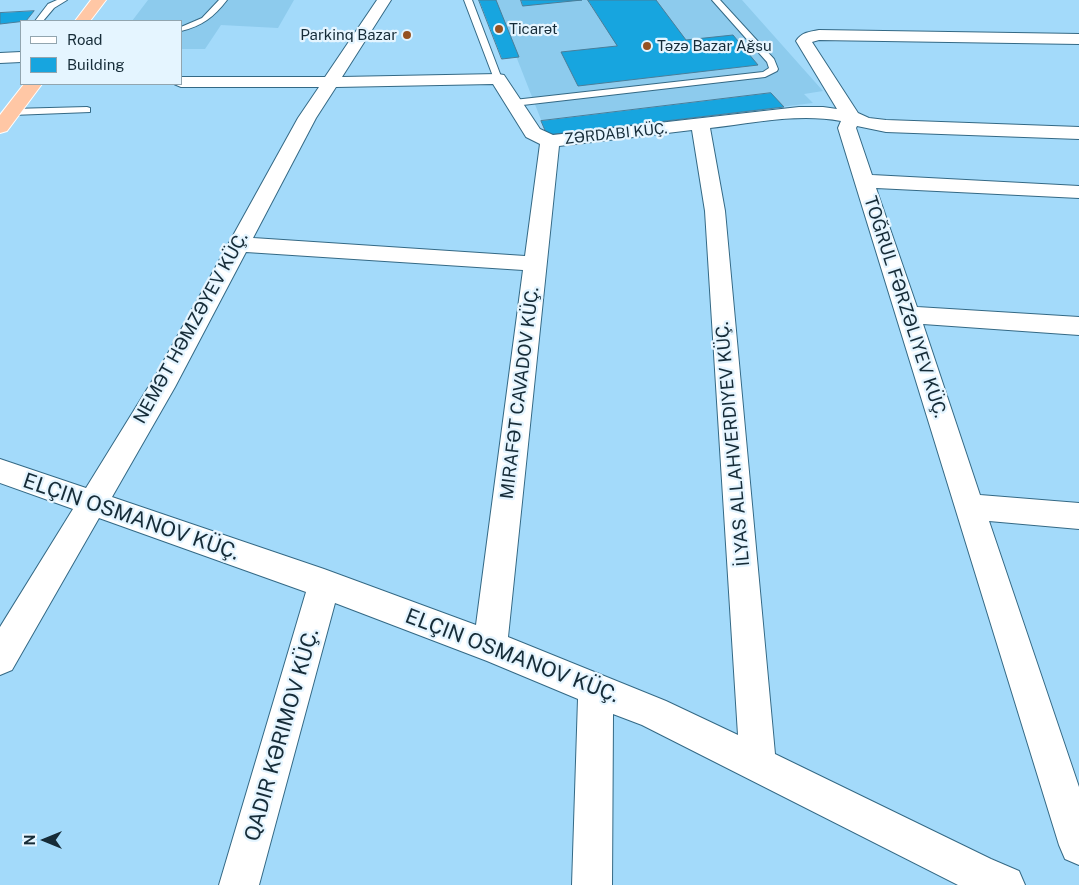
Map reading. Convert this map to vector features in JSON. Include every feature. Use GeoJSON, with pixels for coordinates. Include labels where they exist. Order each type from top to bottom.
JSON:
{"type":"FeatureCollection","features":[{"type":"Feature","properties":{"kind":"highway"},"geometry":{"type":"LineString","coordinates":[[83,20],[99,0]]}},
{"type":"Feature","properties":{"kind":"highway"},"geometry":{"type":"LineString","coordinates":[[0,127],[32,85]]}},
{"type":"Feature","properties":{"kind":"street","name":"NEMƏT HƏMZƏYEV KÜÇ."},"geometry":{"type":"LineString","coordinates":[[0,658],[166,380],[277,170],[329,82],[384,0]]}},
{"type":"Feature","properties":{"kind":"street"},"geometry":{"type":"LineString","coordinates":[[851,116],[807,48],[804,41],[808,37],[819,35],[1079,40]]}},
{"type":"Feature","properties":{"kind":"street"},"geometry":{"type":"LineString","coordinates":[[0,58],[20,57]]}},
{"type":"Feature","properties":{"kind":"street"},"geometry":{"type":"LineString","coordinates":[[182,82],[498,79]]}},
{"type":"Feature","properties":{"kind":"street","name":"ZƏRDABI KÜÇ."},"geometry":{"type":"LineString","coordinates":[[498,79],[533,133],[550,141],[799,112],[823,112],[851,116],[865,123],[886,126],[1079,132]]}},
{"type":"Feature","properties":{"kind":"street","name":"TOĞRUL FƏRZƏLIYEV KÜÇ."},"geometry":{"type":"LineString","coordinates":[[851,116],[847,128],[969,507],[1071,796],[1079,845]]}},
{"type":"Feature","properties":{"kind":"street","name":"İLYAS ALLAHVERDIYEV KÜÇ."},"geometry":{"type":"LineString","coordinates":[[700,125],[715,211],[758,764]]}},
{"type":"Feature","properties":{"kind":"street","name":"MIRAFƏT CAVADOV KÜÇ."},"geometry":{"type":"LineString","coordinates":[[490,646],[550,141]]}},
{"type":"Feature","properties":{"kind":"street"},"geometry":{"type":"LineString","coordinates":[[864,181],[1079,192]]}},
{"type":"Feature","properties":{"kind":"street"},"geometry":{"type":"LineString","coordinates":[[238,244],[536,264]]}},
{"type":"Feature","properties":{"kind":"street"},"geometry":{"type":"LineString","coordinates":[[907,315],[1079,326]]}},
{"type":"Feature","properties":{"kind":"street","name":"ELÇIN OSMANOV KÜÇ."},"geometry":{"type":"LineString","coordinates":[[0,471],[324,584],[490,646],[654,713],[989,882]]}},
{"type":"Feature","properties":{"kind":"street"},"geometry":{"type":"LineString","coordinates":[[969,507],[1079,516]]}},
{"type":"Feature","properties":{"kind":"street","name":"QADIR KƏRIMOV KÜÇ."},"geometry":{"type":"LineString","coordinates":[[239,885],[324,584]]}},
{"type":"Feature","properties":{"kind":"street"},"geometry":{"type":"LineString","coordinates":[[592,885],[596,689]]}},
{"type":"Feature","properties":{"kind":"lane"},"geometry":{"type":"LineString","coordinates":[[40,20],[51,6],[63,0]]}},
{"type":"Feature","properties":{"kind":"lane"},"geometry":{"type":"LineString","coordinates":[[182,29],[198,25],[207,19],[223,0]]}},
{"type":"Feature","properties":{"kind":"lane"},"geometry":{"type":"LineString","coordinates":[[468,0],[498,79]]}},
{"type":"Feature","properties":{"kind":"lane"},"geometry":{"type":"LineString","coordinates":[[514,102],[765,74],[774,69],[771,62],[716,0]]}},
{"type":"Feature","properties":{"kind":"lane"},"geometry":{"type":"LineString","coordinates":[[12,112],[87,110]]}},
{"type":"Feature","properties":{"kind":"shaded area"},"geometry":{"type":"Polygon","coordinates":[[[148,0],[294,0],[278,28],[221,25],[205,49],[182,49],[182,20],[133,20],[148,0]]]}},
{"type":"Feature","properties":{"kind":"shaded area","name":"Təzə Bazar Ağsu"},"geometry":{"type":"Polygon","coordinates":[[[494,0],[742,0],[823,91],[804,94],[813,103],[547,135],[494,0]]]}},
{"type":"Feature","properties":{"kind":"building","name":"Ticarət"},"geometry":{"type":"Polygon","coordinates":[[[479,0],[496,0],[519,57],[502,59],[479,0]]]}},
{"type":"Feature","properties":{"kind":"building"},"geometry":{"type":"Polygon","coordinates":[[[521,0],[582,0],[523,6],[521,0]]]}},
{"type":"Feature","properties":{"kind":"building"},"geometry":{"type":"Polygon","coordinates":[[[588,0],[656,0],[686,40],[733,35],[758,65],[578,86],[561,52],[617,46],[588,0]]]}},
{"type":"Feature","properties":{"kind":"building"},"geometry":{"type":"Polygon","coordinates":[[[34,11],[27,20],[0,24],[0,13],[34,11]]]}},
{"type":"Feature","properties":{"kind":"building"},"geometry":{"type":"Polygon","coordinates":[[[771,93],[784,107],[547,135],[541,121],[771,93]]]}},
{"type":"Feature","properties":{"kind":"place","name":"Ticarət"},"geometry":{"type":"Point","coordinates":[499,29]}},
{"type":"Feature","properties":{"kind":"place","name":"Parkinq Bazar"},"geometry":{"type":"Point","coordinates":[407,35]}},
{"type":"Feature","properties":{"kind":"place","name":"Təzə Bazar Ağsu"},"geometry":{"type":"Point","coordinates":[647,46]}}]}
